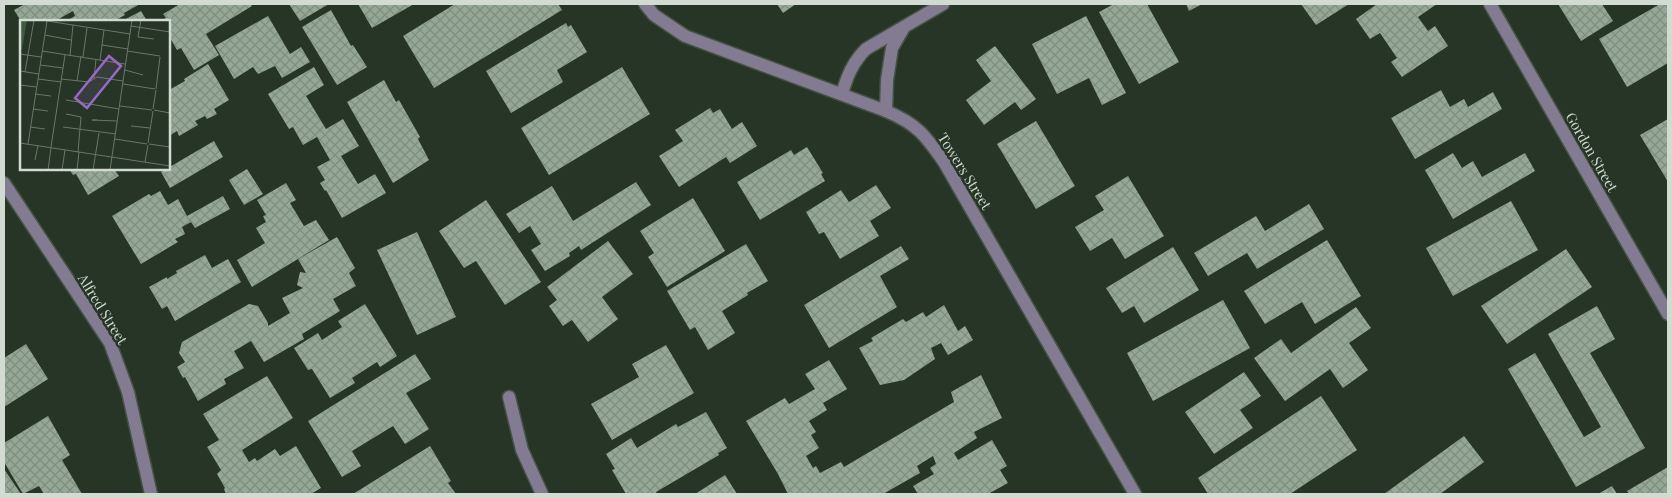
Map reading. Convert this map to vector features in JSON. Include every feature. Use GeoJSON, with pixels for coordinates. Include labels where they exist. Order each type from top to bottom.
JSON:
{"type":"FeatureCollection","features":[{"type":"Feature","properties":{"kind":"street","name":"Towers Street"},"geometry":{"type":"LineString","coordinates":[[645,4],[654,15],[685,36],[886,110],[916,126],[944,162],[1135,494]]}},
{"type":"Feature","properties":{"kind":"street"},"geometry":{"type":"LineString","coordinates":[[842,94],[848,73],[858,57],[866,49],[943,4]]}},
{"type":"Feature","properties":{"kind":"street","name":"Gordon Street"},"geometry":{"type":"LineString","coordinates":[[1490,4],[1668,314]]}},
{"type":"Feature","properties":{"kind":"street"},"geometry":{"type":"LineString","coordinates":[[886,110],[887,80],[892,48],[904,27]]}},
{"type":"Feature","properties":{"kind":"street","name":"Alfred Street"},"geometry":{"type":"LineString","coordinates":[[4,184],[110,343],[128,392],[151,494]]}},
{"type":"Feature","properties":{"kind":"street"},"geometry":{"type":"LineString","coordinates":[[509,397],[522,450],[542,494]]}},
{"type":"Feature","properties":{"kind":"building"},"geometry":{"type":"Polygon","coordinates":[[[25,4],[140,4],[116,20],[68,20],[75,16],[73,11],[57,20],[20,20],[14,10],[25,4]]]}},
{"type":"Feature","properties":{"kind":"building"},"geometry":{"type":"Polygon","coordinates":[[[180,4],[250,4],[252,6],[206,34],[219,55],[194,70],[181,48],[177,50],[170,38],[170,20],[162,20],[166,18],[163,14],[180,4]]]}},
{"type":"Feature","properties":{"kind":"building"},"geometry":{"type":"Polygon","coordinates":[[[289,4],[329,4],[300,21],[289,4]]]}},
{"type":"Feature","properties":{"kind":"building"},"geometry":{"type":"Polygon","coordinates":[[[358,4],[414,4],[372,28],[358,4]]]}},
{"type":"Feature","properties":{"kind":"building"},"geometry":{"type":"Polygon","coordinates":[[[455,4],[558,4],[562,10],[434,88],[403,36],[455,4]]]}},
{"type":"Feature","properties":{"kind":"building"},"geometry":{"type":"Polygon","coordinates":[[[777,4],[796,4],[783,13],[777,4]]]}},
{"type":"Feature","properties":{"kind":"building"},"geometry":{"type":"Polygon","coordinates":[[[1114,4],[1147,4],[1179,62],[1139,84],[1099,12],[1114,4]]]}},
{"type":"Feature","properties":{"kind":"building"},"geometry":{"type":"Polygon","coordinates":[[[1186,4],[1202,4],[1189,11],[1186,4]]]}},
{"type":"Feature","properties":{"kind":"building"},"geometry":{"type":"Polygon","coordinates":[[[1301,4],[1349,4],[1316,25],[1301,4]]]}},
{"type":"Feature","properties":{"kind":"building"},"geometry":{"type":"Polygon","coordinates":[[[1377,4],[1437,4],[1418,17],[1428,31],[1435,26],[1448,46],[1402,77],[1391,62],[1397,58],[1380,33],[1370,39],[1356,19],[1377,4]]]}},
{"type":"Feature","properties":{"kind":"building"},"geometry":{"type":"Polygon","coordinates":[[[1558,4],[1602,4],[1613,21],[1581,41],[1558,4]]]}},
{"type":"Feature","properties":{"kind":"building"},"geometry":{"type":"Polygon","coordinates":[[[1660,4],[1668,4],[1668,63],[1627,87],[1599,39],[1660,4]]]}},
{"type":"Feature","properties":{"kind":"building"},"geometry":{"type":"Polygon","coordinates":[[[331,10],[351,46],[353,45],[367,67],[337,85],[302,27],[331,10]]]}},
{"type":"Feature","properties":{"kind":"building"},"geometry":{"type":"Polygon","coordinates":[[[141,11],[146,20],[124,20],[141,11]]]}},
{"type":"Feature","properties":{"kind":"building"},"geometry":{"type":"Polygon","coordinates":[[[268,16],[290,54],[301,47],[310,62],[282,78],[275,66],[258,74],[253,67],[234,79],[215,46],[268,16]]]}},
{"type":"Feature","properties":{"kind":"building"},"geometry":{"type":"Polygon","coordinates":[[[1086,16],[1126,93],[1102,105],[1089,78],[1057,94],[1032,44],[1086,16]]]}},
{"type":"Feature","properties":{"kind":"building"},"geometry":{"type":"Polygon","coordinates":[[[566,23],[568,27],[571,25],[587,52],[557,70],[563,82],[511,113],[486,71],[566,23]]]}},
{"type":"Feature","properties":{"kind":"building"},"geometry":{"type":"Polygon","coordinates":[[[995,46],[1036,99],[1021,110],[1015,102],[984,125],[966,100],[991,81],[976,60],[995,46]]]}},
{"type":"Feature","properties":{"kind":"building"},"geometry":{"type":"Polygon","coordinates":[[[208,64],[229,100],[214,109],[217,114],[207,119],[205,116],[195,121],[198,125],[179,136],[177,131],[170,135],[170,89],[185,81],[184,79],[208,64]]]}},
{"type":"Feature","properties":{"kind":"building"},"geometry":{"type":"Polygon","coordinates":[[[314,67],[324,85],[306,96],[326,129],[343,119],[359,146],[341,156],[358,184],[375,174],[386,193],[342,218],[320,183],[325,180],[317,167],[330,160],[317,137],[303,145],[293,127],[289,129],[268,94],[314,67]]]}},
{"type":"Feature","properties":{"kind":"building"},"geometry":{"type":"Polygon","coordinates":[[[622,67],[650,114],[549,175],[521,128],[622,67]]]}},
{"type":"Feature","properties":{"kind":"building"},"geometry":{"type":"Polygon","coordinates":[[[384,80],[396,102],[399,100],[420,137],[418,139],[429,160],[393,183],[347,102],[384,80]]]}},
{"type":"Feature","properties":{"kind":"building"},"geometry":{"type":"Polygon","coordinates":[[[1441,90],[1450,107],[1464,99],[1468,107],[1493,92],[1502,109],[1415,159],[1391,118],[1441,90]]]}},
{"type":"Feature","properties":{"kind":"building"},"geometry":{"type":"Polygon","coordinates":[[[710,108],[713,113],[720,109],[732,129],[742,122],[757,146],[730,163],[726,157],[679,187],[659,156],[683,141],[675,130],[710,108]]]}},
{"type":"Feature","properties":{"kind":"building"},"geometry":{"type":"Polygon","coordinates":[[[1668,119],[1668,182],[1640,135],[1668,119]]]}},
{"type":"Feature","properties":{"kind":"building"},"geometry":{"type":"Polygon","coordinates":[[[1036,121],[1075,186],[1036,209],[997,144],[1036,121]]]}},
{"type":"Feature","properties":{"kind":"building"},"geometry":{"type":"Polygon","coordinates":[[[214,141],[223,157],[170,188],[161,172],[170,170],[170,167],[214,141]]]}},
{"type":"Feature","properties":{"kind":"building"},"geometry":{"type":"Polygon","coordinates":[[[807,147],[823,173],[821,174],[825,181],[760,220],[737,182],[791,150],[794,155],[807,147]]]}},
{"type":"Feature","properties":{"kind":"building"},"geometry":{"type":"Polygon","coordinates":[[[1453,153],[1462,168],[1473,161],[1482,177],[1525,153],[1535,171],[1453,219],[1425,170],[1453,153]]]}},
{"type":"Feature","properties":{"kind":"building"},"geometry":{"type":"Polygon","coordinates":[[[247,169],[263,194],[244,205],[229,180],[247,169]]]}},
{"type":"Feature","properties":{"kind":"building"},"geometry":{"type":"Polygon","coordinates":[[[70,170],[115,170],[119,176],[88,195],[76,174],[73,175],[70,170]]]}},
{"type":"Feature","properties":{"kind":"building"},"geometry":{"type":"Polygon","coordinates":[[[1128,176],[1164,236],[1125,259],[1112,238],[1090,251],[1075,227],[1104,210],[1095,196],[1128,176]]]}},
{"type":"Feature","properties":{"kind":"building"},"geometry":{"type":"Polygon","coordinates":[[[636,182],[651,205],[581,250],[579,246],[569,253],[570,256],[545,271],[531,250],[541,244],[530,226],[519,233],[506,214],[552,186],[573,221],[636,182]]]}},
{"type":"Feature","properties":{"kind":"building"},"geometry":{"type":"Polygon","coordinates":[[[286,183],[296,200],[290,203],[304,226],[316,220],[329,240],[252,287],[237,260],[265,243],[256,228],[266,222],[263,216],[266,215],[257,200],[286,183]]]}},
{"type":"Feature","properties":{"kind":"building"},"geometry":{"type":"Polygon","coordinates":[[[876,185],[891,208],[870,221],[879,236],[840,259],[824,232],[819,234],[806,212],[841,190],[849,202],[876,185]]]}},
{"type":"Feature","properties":{"kind":"building"},"geometry":{"type":"Polygon","coordinates":[[[160,191],[168,205],[178,199],[187,216],[223,196],[230,209],[195,228],[191,222],[182,227],[185,234],[175,239],[178,242],[141,264],[112,216],[149,194],[151,196],[160,191]]]}},
{"type":"Feature","properties":{"kind":"building"},"geometry":{"type":"Polygon","coordinates":[[[693,198],[725,251],[667,287],[648,257],[654,253],[640,231],[693,198]]]}},
{"type":"Feature","properties":{"kind":"building"},"geometry":{"type":"Polygon","coordinates":[[[486,200],[541,282],[505,305],[476,261],[464,268],[439,231],[486,200]]]}},
{"type":"Feature","properties":{"kind":"building"},"geometry":{"type":"Polygon","coordinates":[[[1511,201],[1538,250],[1453,296],[1426,248],[1511,201]]]}},
{"type":"Feature","properties":{"kind":"building"},"geometry":{"type":"Polygon","coordinates":[[[1309,204],[1324,229],[1257,269],[1247,253],[1208,276],[1194,253],[1256,216],[1265,231],[1309,204]]]}},
{"type":"Feature","properties":{"kind":"building"},"geometry":{"type":"Polygon","coordinates":[[[417,232],[456,317],[417,335],[377,250],[417,232]]]}},
{"type":"Feature","properties":{"kind":"building"},"geometry":{"type":"Polygon","coordinates":[[[337,237],[355,268],[349,273],[356,286],[333,299],[340,311],[302,334],[304,339],[264,362],[251,341],[234,351],[244,368],[224,379],[226,384],[198,401],[185,377],[183,378],[177,367],[185,362],[179,353],[182,342],[249,304],[258,306],[268,326],[290,313],[282,298],[303,288],[297,285],[300,272],[306,273],[298,259],[337,237]]]}},
{"type":"Feature","properties":{"kind":"building"},"geometry":{"type":"Polygon","coordinates":[[[1327,240],[1361,296],[1315,324],[1302,302],[1265,324],[1244,291],[1327,240]]]}},
{"type":"Feature","properties":{"kind":"building"},"geometry":{"type":"Polygon","coordinates":[[[608,241],[633,274],[602,297],[618,319],[588,342],[572,320],[563,326],[549,306],[557,300],[547,287],[608,241]]]}},
{"type":"Feature","properties":{"kind":"building"},"geometry":{"type":"Polygon","coordinates":[[[746,244],[768,281],[722,311],[735,333],[708,350],[695,327],[690,330],[667,291],[746,244]]]}},
{"type":"Feature","properties":{"kind":"building"},"geometry":{"type":"Polygon","coordinates":[[[901,246],[909,259],[880,276],[897,307],[829,348],[804,305],[901,246]]]}},
{"type":"Feature","properties":{"kind":"building"},"geometry":{"type":"Polygon","coordinates":[[[1173,247],[1199,290],[1144,323],[1134,306],[1122,313],[1106,288],[1173,247]]]}},
{"type":"Feature","properties":{"kind":"building"},"geometry":{"type":"Polygon","coordinates":[[[1566,249],[1592,287],[1507,344],[1481,306],[1566,249]]]}},
{"type":"Feature","properties":{"kind":"building"},"geometry":{"type":"Polygon","coordinates":[[[205,255],[212,268],[228,259],[241,282],[175,321],[167,306],[162,309],[149,287],[167,277],[167,279],[177,273],[176,271],[205,255]]]}},
{"type":"Feature","properties":{"kind":"building"},"geometry":{"type":"Polygon","coordinates":[[[1223,300],[1250,348],[1153,401],[1127,353],[1223,300]]]}},
{"type":"Feature","properties":{"kind":"building"},"geometry":{"type":"Polygon","coordinates":[[[365,304],[397,356],[380,367],[377,362],[352,378],[355,383],[330,398],[312,369],[308,370],[294,348],[318,333],[322,340],[342,327],[338,321],[365,304]]]}},
{"type":"Feature","properties":{"kind":"building"},"geometry":{"type":"Polygon","coordinates":[[[944,305],[958,331],[965,326],[973,340],[948,355],[941,343],[931,348],[935,359],[904,380],[880,385],[859,348],[873,341],[871,338],[903,319],[906,322],[923,312],[926,317],[944,305]]]}},
{"type":"Feature","properties":{"kind":"building"},"geometry":{"type":"Polygon","coordinates":[[[1597,306],[1615,339],[1590,353],[1645,448],[1576,487],[1508,369],[1535,353],[1584,437],[1601,427],[1548,334],[1597,306]]]}},
{"type":"Feature","properties":{"kind":"building"},"geometry":{"type":"Polygon","coordinates":[[[1356,307],[1371,328],[1349,343],[1368,370],[1343,388],[1330,369],[1285,401],[1254,358],[1281,339],[1291,353],[1356,307]]]}},
{"type":"Feature","properties":{"kind":"building"},"geometry":{"type":"Polygon","coordinates":[[[26,344],[48,379],[4,407],[4,358],[26,344]]]}},
{"type":"Feature","properties":{"kind":"building"},"geometry":{"type":"Polygon","coordinates":[[[666,345],[694,393],[612,440],[591,404],[639,377],[632,364],[666,345]]]}},
{"type":"Feature","properties":{"kind":"building"},"geometry":{"type":"Polygon","coordinates":[[[415,354],[431,379],[406,393],[429,429],[405,444],[393,426],[352,451],[361,466],[342,477],[308,421],[415,354]]]}},
{"type":"Feature","properties":{"kind":"building"},"geometry":{"type":"Polygon","coordinates":[[[829,360],[847,389],[823,403],[827,410],[809,421],[816,432],[811,435],[819,448],[806,456],[813,468],[816,466],[820,473],[841,462],[844,467],[954,402],[951,392],[981,375],[1002,418],[974,432],[977,438],[954,453],[958,460],[992,440],[1007,466],[1000,470],[1008,483],[988,494],[918,494],[913,486],[934,474],[930,468],[936,464],[933,456],[917,466],[920,473],[883,494],[788,494],[746,421],[785,398],[789,404],[815,389],[805,374],[829,360]]]}},
{"type":"Feature","properties":{"kind":"building"},"geometry":{"type":"Polygon","coordinates":[[[1244,372],[1261,396],[1240,410],[1253,428],[1214,454],[1185,412],[1244,372]]]}},
{"type":"Feature","properties":{"kind":"building"},"geometry":{"type":"Polygon","coordinates":[[[267,376],[293,418],[242,450],[249,462],[255,458],[257,461],[275,449],[280,456],[296,446],[321,488],[311,494],[226,494],[225,488],[217,474],[221,470],[207,447],[219,440],[203,414],[267,376]]]}},
{"type":"Feature","properties":{"kind":"building"},"geometry":{"type":"Polygon","coordinates":[[[1321,396],[1357,450],[1290,494],[1208,494],[1198,478],[1321,396]]]}},
{"type":"Feature","properties":{"kind":"building"},"geometry":{"type":"Polygon","coordinates":[[[706,412],[727,448],[718,453],[719,455],[656,492],[657,494],[626,494],[612,470],[615,469],[606,454],[631,438],[637,448],[676,424],[678,427],[706,412]]]}},
{"type":"Feature","properties":{"kind":"building"},"geometry":{"type":"Polygon","coordinates":[[[48,416],[70,455],[62,460],[82,494],[44,494],[39,486],[23,494],[4,462],[4,443],[48,416]]]}},
{"type":"Feature","properties":{"kind":"building"},"geometry":{"type":"Polygon","coordinates":[[[1464,436],[1484,462],[1440,494],[1384,494],[1464,436]]]}},
{"type":"Feature","properties":{"kind":"building"},"geometry":{"type":"Polygon","coordinates":[[[430,446],[451,481],[448,483],[456,494],[353,494],[430,446]]]}},
{"type":"Feature","properties":{"kind":"building"},"geometry":{"type":"Polygon","coordinates":[[[1668,467],[1668,494],[1629,494],[1627,491],[1668,467]]]}},
{"type":"Feature","properties":{"kind":"building"},"geometry":{"type":"Polygon","coordinates":[[[4,469],[21,494],[4,494],[4,469]]]}},
{"type":"Feature","properties":{"kind":"building"},"geometry":{"type":"Polygon","coordinates":[[[725,475],[737,494],[695,494],[725,475]]]}},
{"type":"Feature","properties":{"kind":"building"},"geometry":{"type":"Polygon","coordinates":[[[1612,486],[1617,494],[1598,494],[1612,486]]]}}]}
